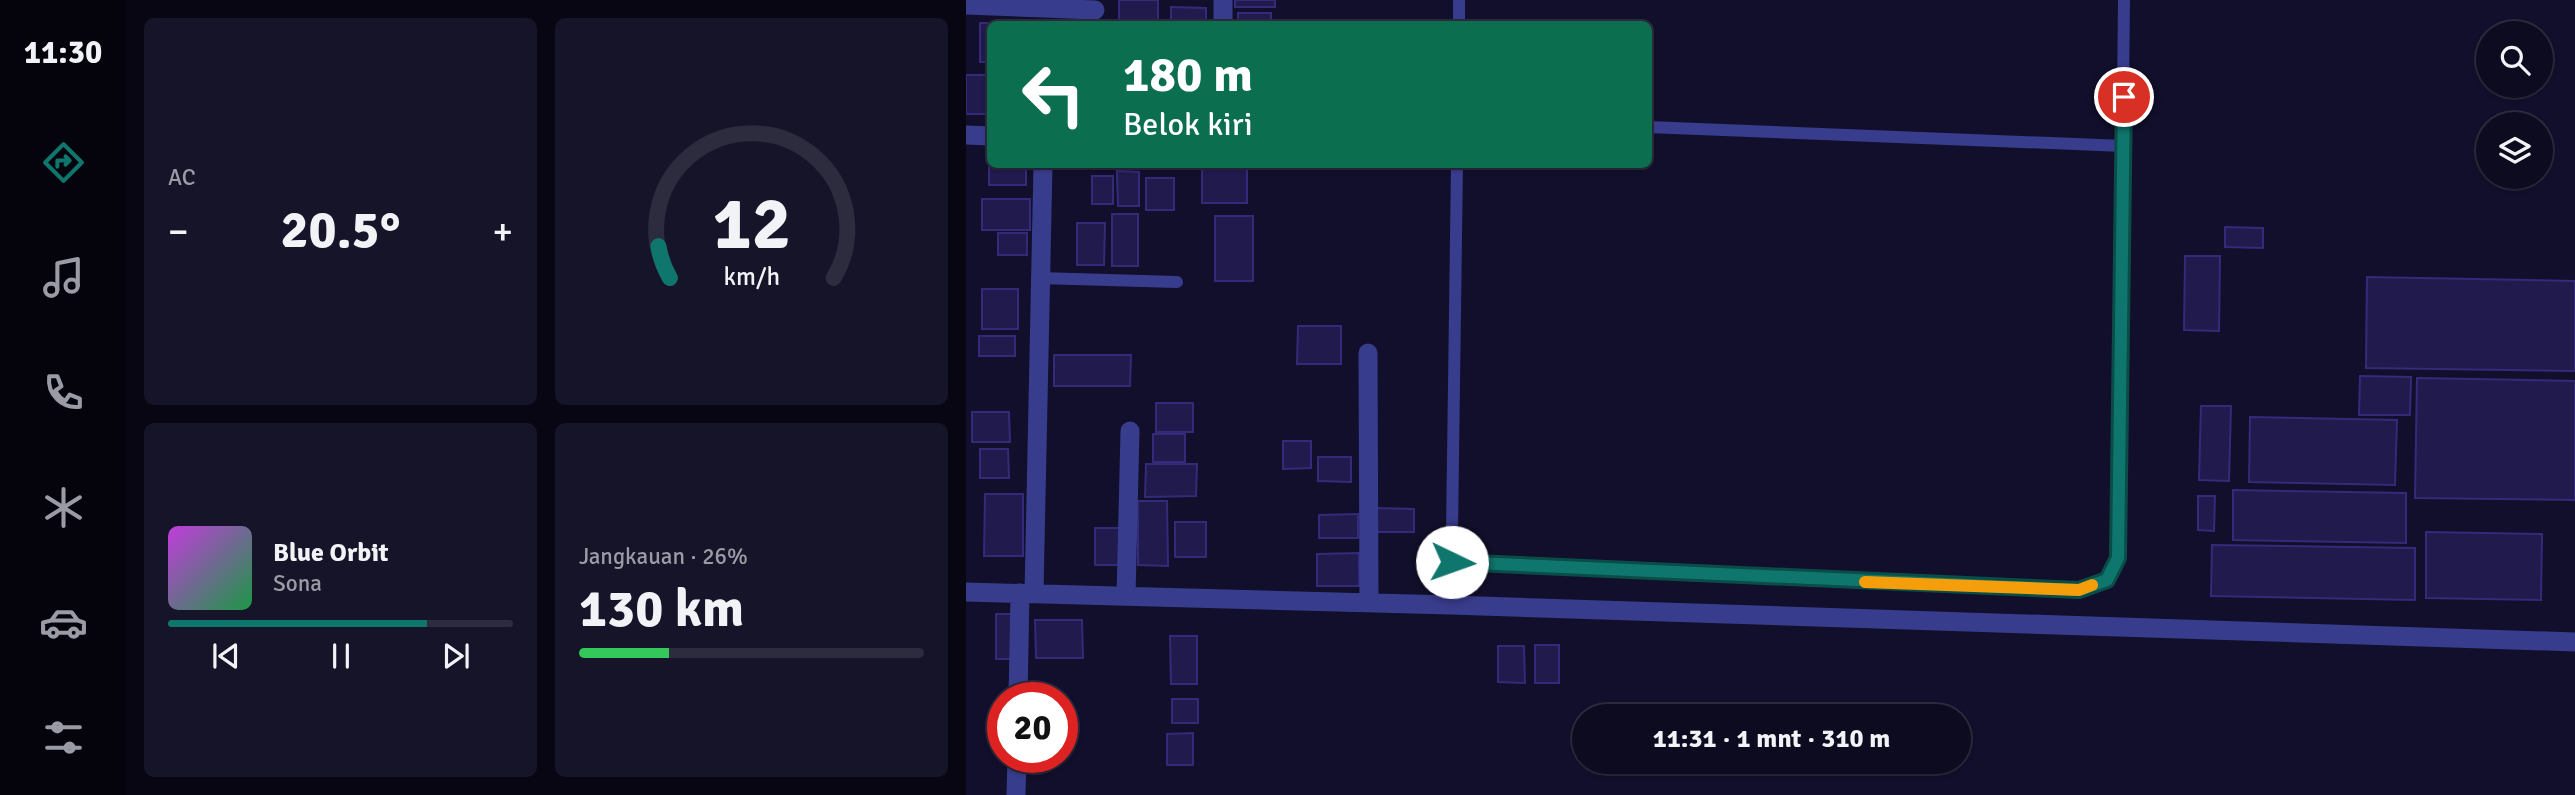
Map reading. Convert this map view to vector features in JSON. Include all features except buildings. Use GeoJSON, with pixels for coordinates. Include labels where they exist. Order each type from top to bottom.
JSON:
{"type":"FeatureCollection","features":[{"type":"Feature","properties":{"kind":"street"},"geometry":{"type":"LineString","coordinates":[[1223,0],[1223,21]]}},
{"type":"Feature","properties":{"kind":"street"},"geometry":{"type":"LineString","coordinates":[[966,5],[1046,16],[1095,12]]}},
{"type":"Feature","properties":{"kind":"street"},"geometry":{"type":"LineString","coordinates":[[966,135],[987,136]]}},
{"type":"Feature","properties":{"kind":"street"},"geometry":{"type":"LineString","coordinates":[[1019,682],[1027,593],[1043,168]]}},
{"type":"Feature","properties":{"kind":"street"},"geometry":{"type":"LineString","coordinates":[[1368,353],[1369,603]]}},
{"type":"Feature","properties":{"kind":"street"},"geometry":{"type":"LineString","coordinates":[[1126,596],[1130,431]]}},
{"type":"Feature","properties":{"kind":"street"},"geometry":{"type":"LineString","coordinates":[[966,592],[2575,642]]}},
{"type":"Feature","properties":{"kind":"street"},"geometry":{"type":"LineString","coordinates":[[1016,795],[1017,773]]}},
{"type":"Feature","properties":{"kind":"lane"},"geometry":{"type":"LineString","coordinates":[[1459,0],[1459,21]]}},
{"type":"Feature","properties":{"kind":"lane"},"geometry":{"type":"LineString","coordinates":[[1452,562],[2079,590],[2107,580],[2118,558],[2124,0]]}},
{"type":"Feature","properties":{"kind":"lane"},"geometry":{"type":"LineString","coordinates":[[1652,127],[2124,146]]}},
{"type":"Feature","properties":{"kind":"lane"},"geometry":{"type":"LineString","coordinates":[[1451,605],[1457,168]]}},
{"type":"Feature","properties":{"kind":"lane"},"geometry":{"type":"LineString","coordinates":[[1039,278],[1177,282]]}},
{"type":"Feature","properties":{"kind":"slow traffic"},"geometry":{"type":"LineString","coordinates":[[1865,582],[2079,590],[2092,585]]}},
{"type":"Feature","properties":{"kind":"route"},"geometry":{"type":"LineString","coordinates":[[1452,562],[2079,590],[2107,580],[2118,558],[2124,97]]}}]}
